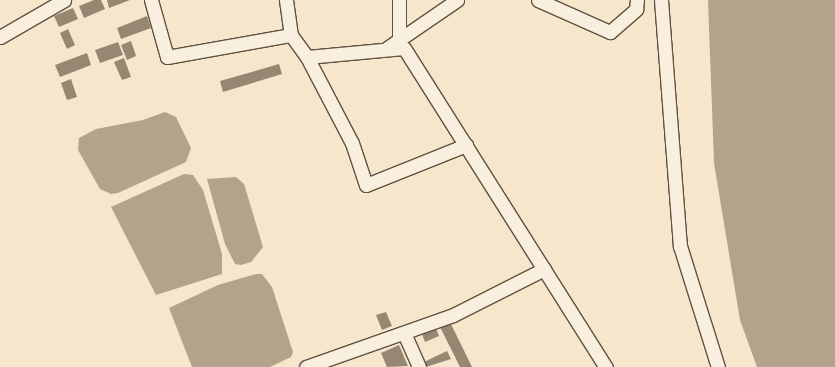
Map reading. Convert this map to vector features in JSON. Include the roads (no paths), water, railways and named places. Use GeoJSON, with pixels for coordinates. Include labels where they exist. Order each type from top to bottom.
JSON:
{"type":"FeatureCollection","features":[{"type":"Feature","properties":{"kind":"street"},"geometry":{"type":"LineString","coordinates":[[0,37],[64,0]]}},
{"type":"Feature","properties":{"kind":"street"},"geometry":{"type":"LineString","coordinates":[[151,0],[167,57],[291,35]]}},
{"type":"Feature","properties":{"kind":"street"},"geometry":{"type":"LineString","coordinates":[[286,0],[291,35],[307,57],[352,143],[366,185],[466,145]]}},
{"type":"Feature","properties":{"kind":"street"},"geometry":{"type":"LineString","coordinates":[[399,0],[400,40]]}},
{"type":"Feature","properties":{"kind":"street"},"geometry":{"type":"LineString","coordinates":[[387,48],[457,0]]}},
{"type":"Feature","properties":{"kind":"street"},"geometry":{"type":"LineString","coordinates":[[538,0],[610,32],[636,9],[636,0]]}},
{"type":"Feature","properties":{"kind":"street"},"geometry":{"type":"LineString","coordinates":[[661,0],[680,246],[718,367]]}},
{"type":"Feature","properties":{"kind":"street"},"geometry":{"type":"LineString","coordinates":[[307,57],[387,48],[404,48],[544,269],[601,365]]}},
{"type":"Feature","properties":{"kind":"street"},"geometry":{"type":"LineString","coordinates":[[306,367],[404,333],[491,298],[544,269]]}},
{"type":"Feature","properties":{"kind":"street"},"geometry":{"type":"LineString","coordinates":[[404,333],[420,367]]}}]}
